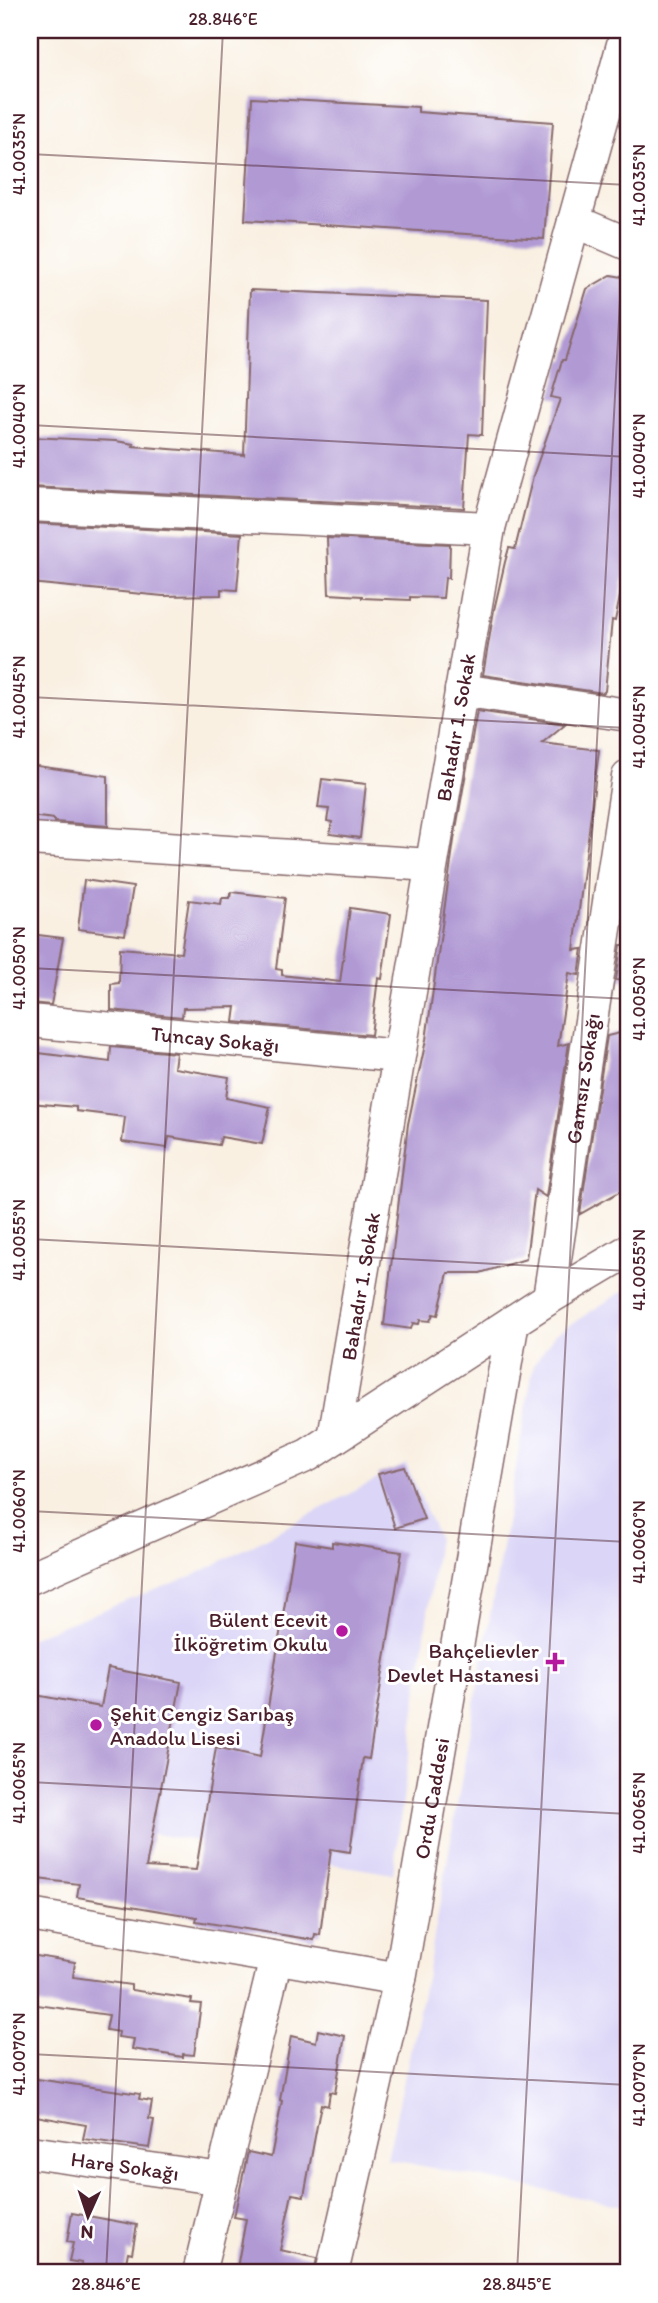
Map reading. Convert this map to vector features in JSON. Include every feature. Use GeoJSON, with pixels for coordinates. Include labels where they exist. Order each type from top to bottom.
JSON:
{"type":"FeatureCollection","features":[{"type":"Feature","properties":{"kind":"street","name":"Bahadır 1. Sokak"},"geometry":{"type":"LineString","coordinates":[[334,1438],[489,528],[625,48]]}},
{"type":"Feature","properties":{"kind":"street"},"geometry":{"type":"LineString","coordinates":[[574,221],[628,244]]}},
{"type":"Feature","properties":{"kind":"street"},"geometry":{"type":"LineString","coordinates":[[30,505],[489,528]]}},
{"type":"Feature","properties":{"kind":"street"},"geometry":{"type":"LineString","coordinates":[[461,690],[628,715]]}},
{"type":"Feature","properties":{"kind":"street","name":"Gamsız Sokağı"},"geometry":{"type":"LineString","coordinates":[[549,1298],[617,924],[628,777]]}},
{"type":"Feature","properties":{"kind":"street"},"geometry":{"type":"LineString","coordinates":[[30,839],[431,865]]}},
{"type":"Feature","properties":{"kind":"street","name":"Tuncay Sokağı"},"geometry":{"type":"LineString","coordinates":[[30,1021],[398,1056]]}},
{"type":"Feature","properties":{"kind":"street"},"geometry":{"type":"LineString","coordinates":[[30,1578],[308,1455],[549,1298],[628,1251]]}},
{"type":"Feature","properties":{"kind":"street","name":"Ordu Caddesi"},"geometry":{"type":"LineString","coordinates":[[332,2273],[400,1979],[513,1321]]}},
{"type":"Feature","properties":{"kind":"street"},"geometry":{"type":"LineString","coordinates":[[30,1915],[400,1979]]}},
{"type":"Feature","properties":{"kind":"street"},"geometry":{"type":"LineString","coordinates":[[199,2273],[276,1958]]}},
{"type":"Feature","properties":{"kind":"street","name":"Hare Sokağı"},"geometry":{"type":"LineString","coordinates":[[30,2152],[222,2179]]}},
{"type":"Feature","properties":{"kind":"shaded area","name":"Bahçelievler Devlet Hastanesi"},"geometry":{"type":"Polygon","coordinates":[[[628,1288],[628,2207],[387,2159],[430,1960],[534,1364],[554,1335],[628,1288]]]}},
{"type":"Feature","properties":{"kind":"shaded area"},"geometry":{"type":"Polygon","coordinates":[[[406,1464],[438,1537],[393,1874],[30,1813],[30,1638],[197,1574],[406,1464]]]}},
{"type":"Feature","properties":{"kind":"building"},"geometry":{"type":"Polygon","coordinates":[[[252,98],[418,107],[418,112],[553,122],[544,239],[245,220],[252,98]]]}},
{"type":"Feature","properties":{"kind":"building"},"geometry":{"type":"Polygon","coordinates":[[[611,275],[628,278],[628,557],[615,621],[612,620],[605,691],[603,693],[483,675],[505,562],[509,548],[515,549],[533,476],[560,399],[551,397],[562,360],[565,360],[587,289],[611,275]]]}},
{"type":"Feature","properties":{"kind":"building"},"geometry":{"type":"Polygon","coordinates":[[[250,290],[487,300],[482,435],[469,434],[464,508],[30,487],[30,437],[116,441],[134,444],[133,446],[244,455],[250,290]]]}},
{"type":"Feature","properties":{"kind":"building"},"geometry":{"type":"Polygon","coordinates":[[[30,523],[242,534],[237,590],[221,589],[221,595],[163,596],[30,583],[30,523]]]}},
{"type":"Feature","properties":{"kind":"building"},"geometry":{"type":"Polygon","coordinates":[[[327,538],[450,544],[449,578],[445,578],[443,598],[410,597],[410,600],[329,594],[327,538]]]}},
{"type":"Feature","properties":{"kind":"building"},"geometry":{"type":"Polygon","coordinates":[[[477,711],[565,724],[542,743],[599,750],[574,950],[583,949],[579,975],[569,973],[558,1046],[569,1043],[546,1197],[535,1190],[526,1259],[480,1273],[448,1273],[438,1315],[433,1314],[430,1321],[420,1320],[419,1324],[413,1323],[411,1329],[384,1325],[408,1124],[426,1040],[454,840],[477,711]]]}},
{"type":"Feature","properties":{"kind":"building"},"geometry":{"type":"Polygon","coordinates":[[[30,765],[108,776],[108,826],[54,822],[54,819],[30,816],[30,765]]]}},
{"type":"Feature","properties":{"kind":"building"},"geometry":{"type":"Polygon","coordinates":[[[322,779],[366,784],[360,838],[330,834],[332,822],[327,821],[329,809],[318,808],[322,779]]]}},
{"type":"Feature","properties":{"kind":"building"},"geometry":{"type":"Polygon","coordinates":[[[84,880],[133,887],[125,935],[78,929],[84,880]]]}},
{"type":"Feature","properties":{"kind":"building"},"geometry":{"type":"Polygon","coordinates":[[[231,892],[285,898],[276,969],[282,970],[282,975],[340,982],[350,908],[391,914],[382,979],[378,978],[371,1035],[234,1022],[236,1007],[183,1008],[182,1017],[111,1010],[111,984],[119,983],[120,948],[181,953],[189,900],[221,904],[222,898],[230,898],[231,892]]]}},
{"type":"Feature","properties":{"kind":"building"},"geometry":{"type":"Polygon","coordinates":[[[30,934],[63,938],[51,1005],[30,1003],[30,934]]]}},
{"type":"Feature","properties":{"kind":"building"},"geometry":{"type":"Polygon","coordinates":[[[621,945],[628,945],[628,981],[616,980],[621,945]]]}},
{"type":"Feature","properties":{"kind":"building"},"geometry":{"type":"Polygon","coordinates":[[[628,1031],[628,1187],[580,1214],[607,1036],[628,1031]]]}},
{"type":"Feature","properties":{"kind":"building"},"geometry":{"type":"Polygon","coordinates":[[[111,1047],[176,1053],[174,1068],[229,1077],[226,1098],[270,1107],[262,1144],[221,1137],[219,1145],[169,1137],[167,1148],[122,1142],[125,1117],[76,1111],[76,1107],[30,1103],[30,1052],[110,1062],[111,1047]]]}},
{"type":"Feature","properties":{"kind":"building"},"geometry":{"type":"Polygon","coordinates":[[[405,1467],[424,1519],[395,1528],[378,1474],[405,1467]]]}},
{"type":"Feature","properties":{"kind":"building"},"geometry":{"type":"Polygon","coordinates":[[[295,1541],[332,1547],[332,1542],[402,1552],[369,1759],[363,1758],[350,1852],[331,1849],[320,1935],[315,1934],[314,1940],[196,1921],[197,1917],[77,1897],[79,1884],[30,1878],[30,1694],[101,1707],[108,1668],[181,1682],[146,1867],[196,1870],[216,1747],[260,1757],[295,1541]]]}},
{"type":"Feature","properties":{"kind":"building"},"geometry":{"type":"Polygon","coordinates":[[[30,1955],[75,1962],[73,1977],[131,1985],[131,1990],[192,1999],[191,2003],[201,2004],[194,2055],[183,2054],[183,2057],[132,2049],[134,2039],[118,2037],[119,2032],[106,2030],[109,2015],[30,2004],[30,1955]]]}},
{"type":"Feature","properties":{"kind":"building"},"geometry":{"type":"Polygon","coordinates":[[[318,2030],[345,2036],[335,2093],[330,2092],[328,2106],[321,2104],[304,2196],[292,2194],[280,2250],[317,2258],[314,2273],[236,2273],[246,2219],[234,2217],[248,2152],[271,2157],[291,2036],[316,2042],[318,2030]]]}},
{"type":"Feature","properties":{"kind":"building"},"geometry":{"type":"Polygon","coordinates":[[[30,2078],[140,2094],[139,2099],[152,2101],[149,2119],[154,2120],[149,2148],[83,2139],[86,2125],[30,2115],[30,2078]]]}},
{"type":"Feature","properties":{"kind":"building"},"geometry":{"type":"Polygon","coordinates":[[[72,2213],[137,2225],[132,2253],[128,2252],[124,2273],[81,2269],[82,2263],[69,2261],[73,2243],[67,2242],[72,2213]]]}},
{"type":"Feature","properties":{"kind":"place","name":"Bülent Ecevit İlköğretim Okulu"},"geometry":{"type":"Point","coordinates":[342,1631]}},
{"type":"Feature","properties":{"kind":"place","name":"Bahçelievler Devlet Hastanesi"},"geometry":{"type":"Point","coordinates":[555,1662]}},
{"type":"Feature","properties":{"kind":"place","name":"Şehit Cengiz Sarıbaş Anadolu Lisesi"},"geometry":{"type":"Point","coordinates":[96,1725]}}]}
